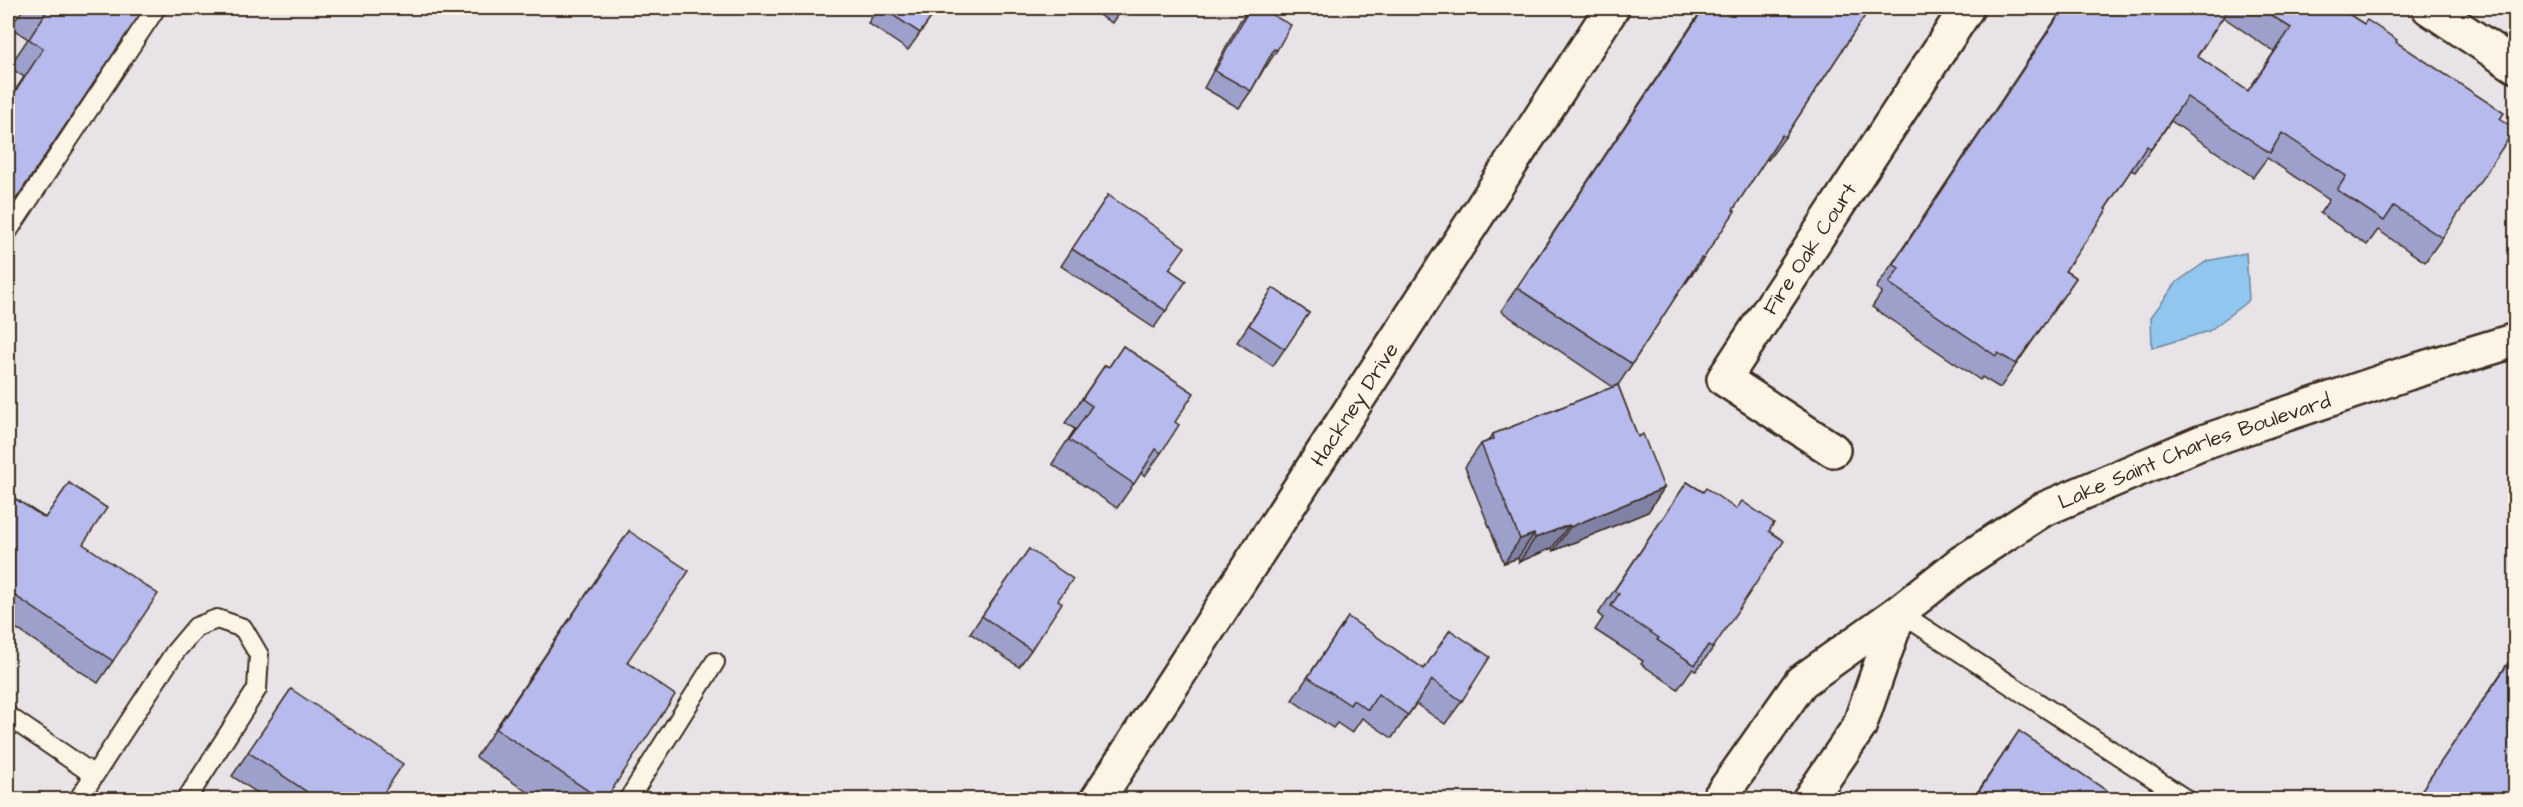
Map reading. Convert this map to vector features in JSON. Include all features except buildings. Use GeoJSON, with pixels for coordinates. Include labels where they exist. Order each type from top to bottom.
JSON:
{"type":"FeatureCollection","features":[{"type":"Feature","properties":{"kind":"street","name":"Hackney Drive"},"geometry":{"type":"LineString","coordinates":[[1102,792],[1612,8]]}},
{"type":"Feature","properties":{"kind":"street","name":"Fire Oak Court"},"geometry":{"type":"LineString","coordinates":[[1833,450],[1724,379],[1967,8]]}},
{"type":"Feature","properties":{"kind":"street"},"geometry":{"type":"LineString","coordinates":[[2429,8],[2516,66]]}},
{"type":"Feature","properties":{"kind":"street","name":"Lake Saint Charles Boulevard"},"geometry":{"type":"LineString","coordinates":[[1718,800],[1801,682],[1899,612],[1961,563],[2042,510],[2200,443],[2408,373],[2516,340]]}},
{"type":"Feature","properties":{"kind":"street"},"geometry":{"type":"LineString","coordinates":[[1809,800],[1859,727],[1899,612]]}},
{"type":"Feature","properties":{"kind":"lane"},"geometry":{"type":"LineString","coordinates":[[8,16],[14,8]]}},
{"type":"Feature","properties":{"kind":"lane"},"geometry":{"type":"LineString","coordinates":[[8,231],[156,8]]}},
{"type":"Feature","properties":{"kind":"lane"},"geometry":{"type":"LineString","coordinates":[[1899,612],[2187,800]]}},
{"type":"Feature","properties":{"kind":"lane"},"geometry":{"type":"LineString","coordinates":[[78,800],[175,652],[196,627],[217,619],[243,628],[259,655],[257,689],[186,800]]}},
{"type":"Feature","properties":{"kind":"lane"},"geometry":{"type":"LineString","coordinates":[[628,800],[715,662]]}},
{"type":"Feature","properties":{"kind":"lane"},"geometry":{"type":"LineString","coordinates":[[8,716],[94,775]]}},
{"type":"Feature","properties":{"kind":"water"},"geometry":{"type":"Polygon","coordinates":[[[2246,253],[2249,300],[2209,331],[2152,348],[2151,317],[2177,282],[2207,261],[2246,253]]]}}]}
